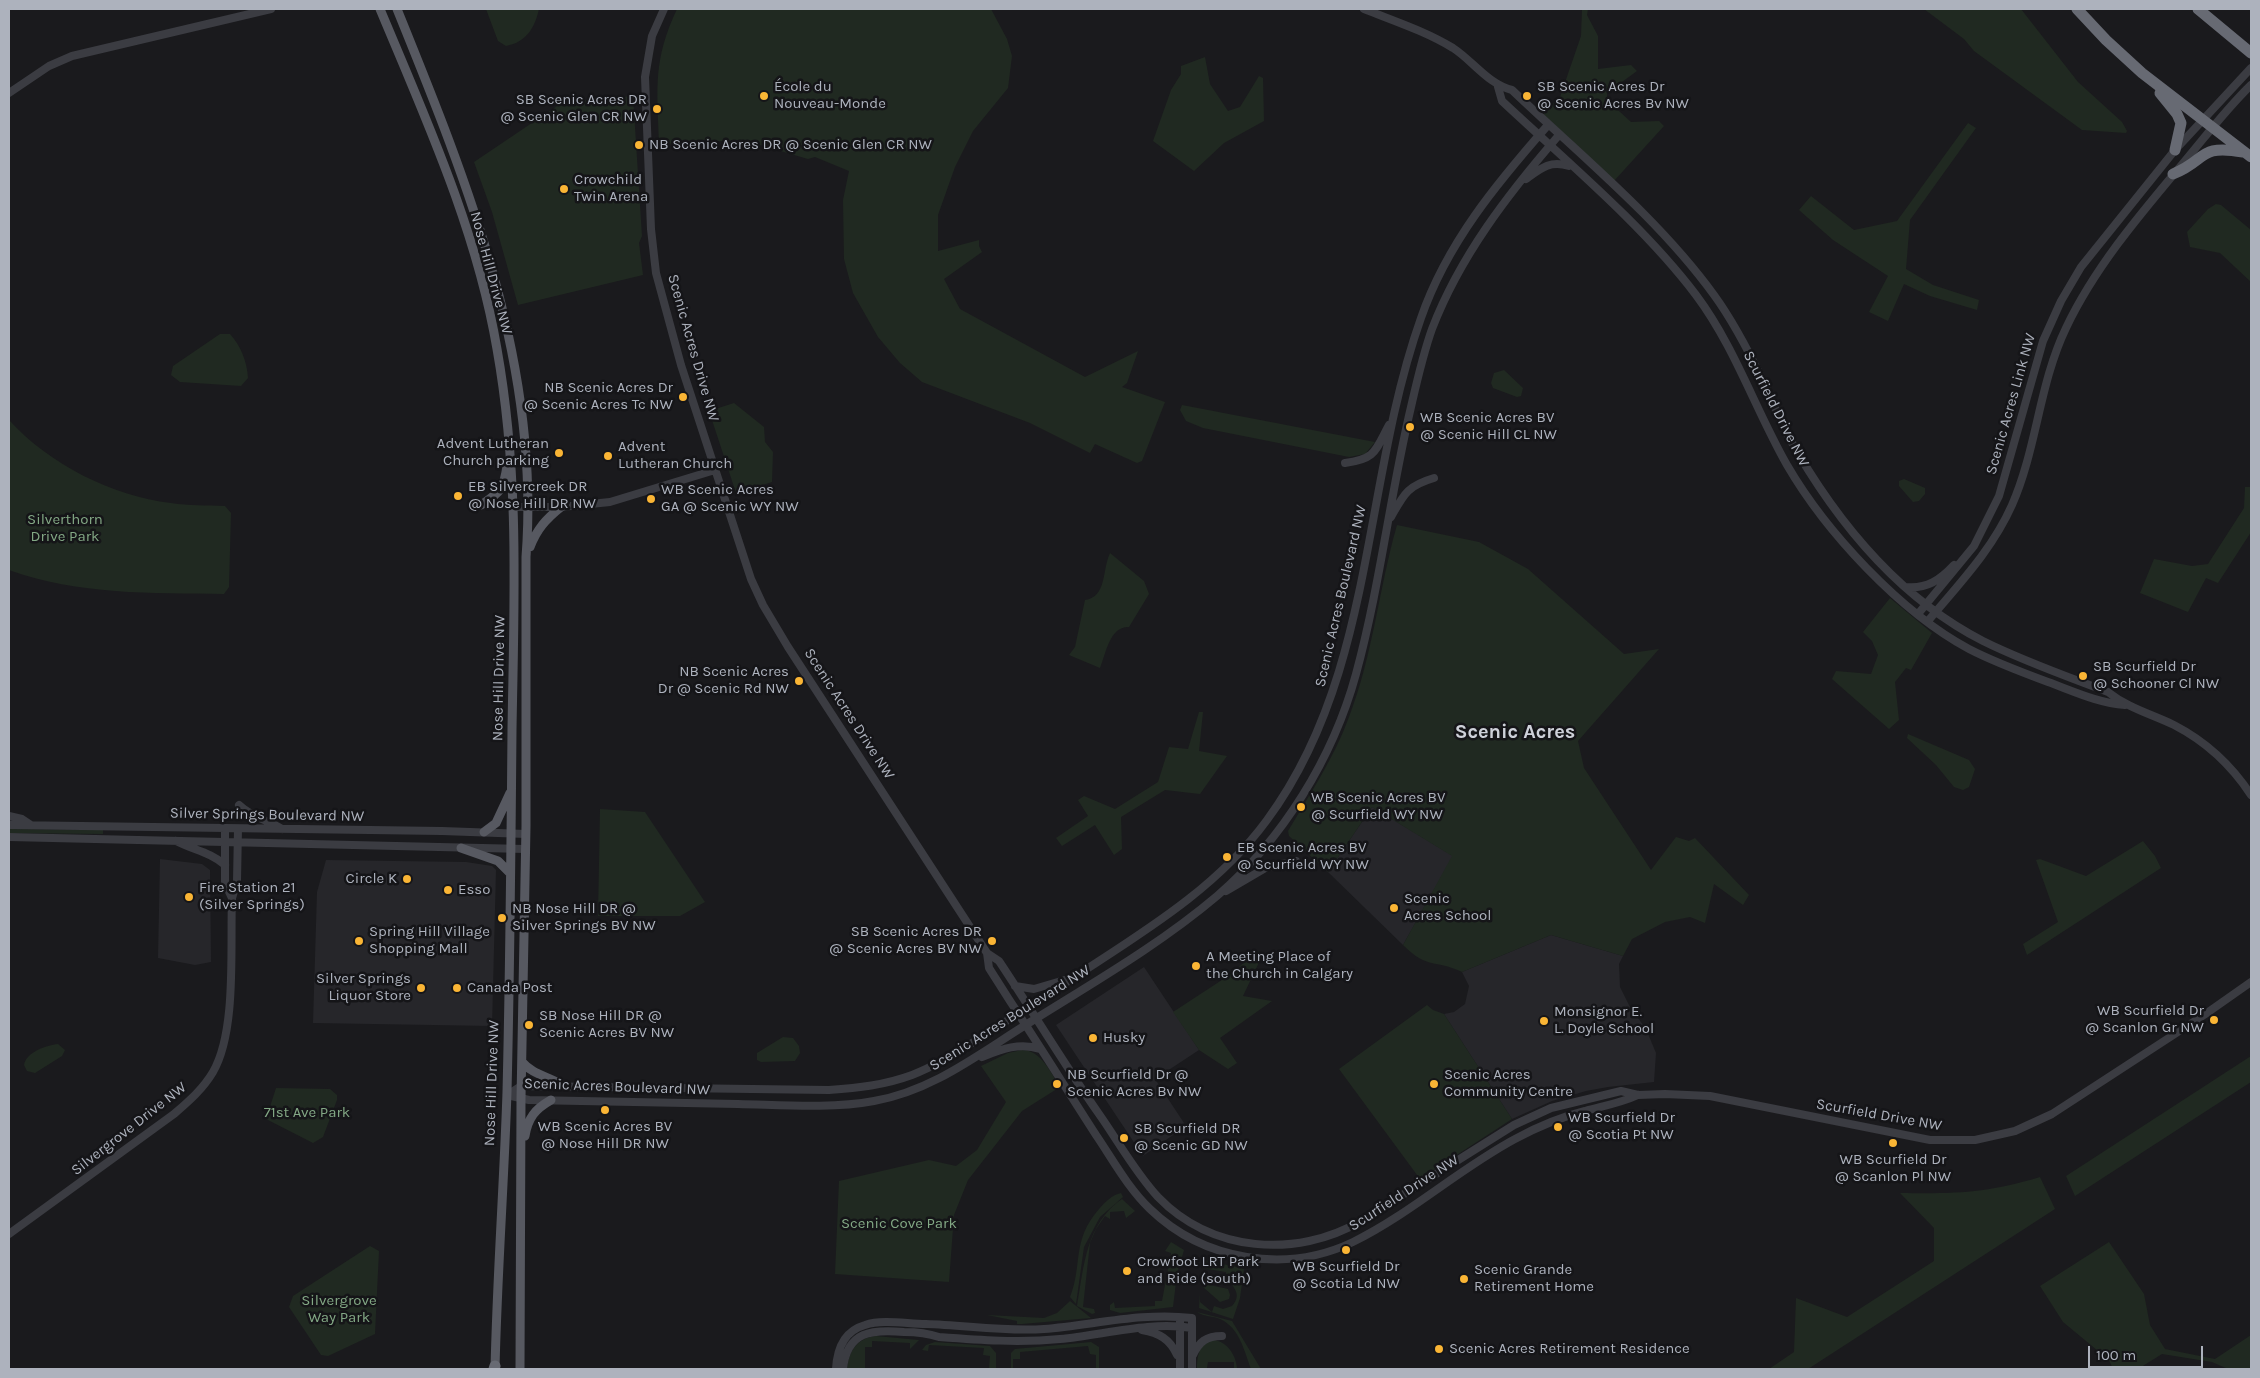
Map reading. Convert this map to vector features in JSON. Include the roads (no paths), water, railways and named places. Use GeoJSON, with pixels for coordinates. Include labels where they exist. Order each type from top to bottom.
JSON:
{"type":"FeatureCollection","features":[{"type":"Feature","properties":{"kind":"highway"},"geometry":{"type":"LineString","coordinates":[[2077,9],[2106,40],[2142,73],[2248,155]]}},
{"type":"Feature","properties":{"kind":"highway"},"geometry":{"type":"LineString","coordinates":[[2198,9],[2251,53]]}},
{"type":"Feature","properties":{"kind":"highway"},"geometry":{"type":"LineString","coordinates":[[2142,73],[2177,114],[2181,123],[2175,150]]}},
{"type":"Feature","properties":{"kind":"highway"},"geometry":{"type":"LineString","coordinates":[[2174,174],[2184,170],[2211,151],[2224,149],[2248,155]]}},
{"type":"Feature","properties":{"kind":"main road","name":"Nose Hill Drive NW"},"geometry":{"type":"LineString","coordinates":[[380,9],[462,216],[486,293],[497,350],[510,444],[514,507],[512,791],[507,1095],[495,1368]]}},
{"type":"Feature","properties":{"kind":"main road","name":"Nose Hill Drive NW"},"geometry":{"type":"LineString","coordinates":[[397,9],[477,215],[500,295],[515,365],[525,432],[529,507],[526,557],[526,834],[520,1099],[522,1156],[520,1367]]}},
{"type":"Feature","properties":{"kind":"main road"},"geometry":{"type":"LineString","coordinates":[[481,505],[501,491],[504,485],[510,444]]}},
{"type":"Feature","properties":{"kind":"main road"},"geometry":{"type":"LineString","coordinates":[[526,557],[539,527],[562,507]]}},
{"type":"Feature","properties":{"kind":"main road"},"geometry":{"type":"LineString","coordinates":[[484,832],[496,823],[512,791]]}},
{"type":"Feature","properties":{"kind":"main road"},"geometry":{"type":"LineString","coordinates":[[460,848],[498,861],[510,873]]}},
{"type":"Feature","properties":{"kind":"main road"},"geometry":{"type":"LineString","coordinates":[[522,1062],[531,1072],[552,1079],[562,1085]]}},
{"type":"Feature","properties":{"kind":"main road"},"geometry":{"type":"LineString","coordinates":[[522,1156],[527,1126],[532,1116],[540,1106],[551,1100]]}},
{"type":"Feature","properties":{"kind":"street"},"geometry":{"type":"LineString","coordinates":[[9,92],[49,66],[72,56],[271,9]]}},
{"type":"Feature","properties":{"kind":"street","name":"Scenic Acres Drive NW"},"geometry":{"type":"LineString","coordinates":[[664,9],[652,36],[646,66],[651,229],[656,273],[745,564],[763,605],[987,953],[999,961],[1029,1007]]}},
{"type":"Feature","properties":{"kind":"street"},"geometry":{"type":"LineString","coordinates":[[1364,9],[1442,42],[1472,62],[1498,87],[1502,101],[1539,136]]}},
{"type":"Feature","properties":{"kind":"street","name":"Scenic Acres Link NW"},"geometry":{"type":"LineString","coordinates":[[1918,614],[1974,546],[1999,496],[2043,341],[2061,301],[2081,267],[2175,150],[2251,68]]}},
{"type":"Feature","properties":{"kind":"street","name":"Scenic Acres Link NW"},"geometry":{"type":"LineString","coordinates":[[1928,621],[1991,545],[2012,505],[2023,476],[2051,364],[2066,328],[2089,285],[2134,222],[2213,127],[2251,85]]}},
{"type":"Feature","properties":{"kind":"street"},"geometry":{"type":"LineString","coordinates":[[1498,87],[1512,90],[1548,125]]}},
{"type":"Feature","properties":{"kind":"street","name":"Scurfield Drive NW"},"geometry":{"type":"LineString","coordinates":[[1548,125],[1660,230],[1685,258],[1714,296],[1740,337],[1784,428],[1813,479],[1844,523],[1870,552],[1906,587],[1936,611],[1981,640],[2108,692],[2125,705],[2191,735],[2220,758],[2236,774],[2251,794]]}},
{"type":"Feature","properties":{"kind":"street","name":"Scenic Acres Boulevard NW"},"geometry":{"type":"LineString","coordinates":[[507,1095],[521,1086],[562,1085],[830,1090],[877,1085],[912,1075],[937,1063],[1029,1007],[1148,929],[1205,886],[1265,823],[1302,765],[1326,714],[1344,658],[1394,417],[1421,317],[1446,264],[1473,215],[1504,175],[1548,125]]}},
{"type":"Feature","properties":{"kind":"street","name":"Scenic Acres Boulevard NW"},"geometry":{"type":"LineString","coordinates":[[507,1095],[520,1099],[551,1100],[849,1104],[905,1094],[926,1086],[964,1064],[1177,928],[1219,894],[1256,857],[1291,812],[1313,776],[1334,734],[1354,678],[1364,640],[1404,438],[1432,330],[1451,287],[1475,244],[1516,187],[1559,135]]}},
{"type":"Feature","properties":{"kind":"street","name":"Scurfield Drive NW"},"geometry":{"type":"LineString","coordinates":[[1539,136],[1654,245],[1695,293],[1736,358],[1774,440],[1800,487],[1827,524],[1859,559],[1918,614],[1957,642],[1998,662],[2106,704],[2125,705]]}},
{"type":"Feature","properties":{"kind":"street"},"geometry":{"type":"LineString","coordinates":[[1516,187],[1548,164],[1557,163],[1571,166]]}},
{"type":"Feature","properties":{"kind":"street"},"geometry":{"type":"LineString","coordinates":[[1345,463],[1366,460],[1373,454],[1394,417]]}},
{"type":"Feature","properties":{"kind":"street"},"geometry":{"type":"LineString","coordinates":[[514,507],[562,507],[610,502],[715,470]]}},
{"type":"Feature","properties":{"kind":"street"},"geometry":{"type":"LineString","coordinates":[[1387,523],[1406,491],[1416,483],[1434,478]]}},
{"type":"Feature","properties":{"kind":"street"},"geometry":{"type":"LineString","coordinates":[[1906,587],[1924,587],[1934,582],[1974,546]]}},
{"type":"Feature","properties":{"kind":"street"},"geometry":{"type":"LineString","coordinates":[[239,805],[254,817],[274,823],[282,829]]}},
{"type":"Feature","properties":{"kind":"street"},"geometry":{"type":"LineString","coordinates":[[9,816],[22,819],[31,825]]}},
{"type":"Feature","properties":{"kind":"street","name":"Silver Springs Boulevard NW"},"geometry":{"type":"LineString","coordinates":[[9,825],[384,830],[526,834]]}},
{"type":"Feature","properties":{"kind":"street","name":"Silvergrove Drive NW"},"geometry":{"type":"LineString","coordinates":[[225,829],[225,883],[232,898]]}},
{"type":"Feature","properties":{"kind":"street","name":"Silvergrove Drive NW"},"geometry":{"type":"LineString","coordinates":[[9,1234],[82,1184],[174,1114],[197,1094],[213,1072],[220,1056],[228,1027],[232,898],[237,881],[238,829]]}},
{"type":"Feature","properties":{"kind":"street"},"geometry":{"type":"LineString","coordinates":[[382,847],[384,830]]}},
{"type":"Feature","properties":{"kind":"street","name":"Silver Springs Boulevard NW"},"geometry":{"type":"LineString","coordinates":[[9,837],[525,849]]}},
{"type":"Feature","properties":{"kind":"street"},"geometry":{"type":"LineString","coordinates":[[174,840],[190,848],[211,854],[224,865]]}},
{"type":"Feature","properties":{"kind":"street"},"geometry":{"type":"LineString","coordinates":[[1219,894],[1230,890],[1266,867],[1278,863],[1296,861]]}},
{"type":"Feature","properties":{"kind":"street","name":"Scenic Acres Drive NW"},"geometry":{"type":"LineString","coordinates":[[987,953],[989,968],[1018,1014]]}},
{"type":"Feature","properties":{"kind":"street"},"geometry":{"type":"LineString","coordinates":[[1016,986],[1034,989],[1073,978]]}},
{"type":"Feature","properties":{"kind":"street","name":"Scurfield Drive NW"},"geometry":{"type":"LineString","coordinates":[[1029,1007],[1143,1179],[1158,1197],[1177,1213],[1198,1226],[1223,1237],[1246,1243],[1291,1245],[1334,1235],[1360,1221],[1498,1134],[1530,1118],[1591,1097],[1621,1091],[1638,1095],[1710,1096],[1930,1140],[1988,1138],[2015,1131],[2052,1114],[2204,1016],[2251,982]]}},
{"type":"Feature","properties":{"kind":"street","name":"Scurfield Drive NW"},"geometry":{"type":"LineString","coordinates":[[1018,1014],[1127,1181],[1148,1207],[1172,1228],[1195,1241],[1223,1252],[1257,1259],[1310,1256],[1345,1245],[1377,1228],[1515,1139],[1566,1117],[1626,1101],[1638,1095]]}},
{"type":"Feature","properties":{"kind":"street"},"geometry":{"type":"LineString","coordinates":[[964,1064],[995,1052],[1018,1046],[1026,1045],[1040,1049]]}},
{"type":"Feature","properties":{"kind":"street"},"geometry":{"type":"LineString","coordinates":[[836,1369],[842,1342],[853,1330],[870,1324],[950,1325],[1024,1330],[1144,1317],[1192,1318],[1192,1369]]}},
{"type":"Feature","properties":{"kind":"street"},"geometry":{"type":"LineString","coordinates":[[1178,1358],[1180,1317]]}},
{"type":"Feature","properties":{"kind":"street"},"geometry":{"type":"LineString","coordinates":[[843,1369],[844,1359],[850,1347],[860,1336],[887,1330],[929,1333],[938,1337],[1021,1341],[1154,1326],[1192,1328]]}},
{"type":"Feature","properties":{"kind":"street"},"geometry":{"type":"LineString","coordinates":[[1140,1329],[1156,1333],[1165,1338],[1174,1348],[1180,1369]]}},
{"type":"Feature","properties":{"kind":"street"},"geometry":{"type":"LineString","coordinates":[[1192,1357],[1199,1345],[1206,1339],[1222,1336]]}},
{"type":"Feature","properties":{"kind":"place","name":"École du Nouveau-Monde"},"geometry":{"type":"Point","coordinates":[764,96]}},
{"type":"Feature","properties":{"kind":"place","name":"SB Scenic Acres Dr @ Scenic Acres Bv NW"},"geometry":{"type":"Point","coordinates":[1527,96]}},
{"type":"Feature","properties":{"kind":"place","name":"SB Scenic Acres DR @ Scenic Glen CR NW"},"geometry":{"type":"Point","coordinates":[657,109]}},
{"type":"Feature","properties":{"kind":"place","name":"NB Scenic Acres DR @ Scenic Glen CR NW"},"geometry":{"type":"Point","coordinates":[639,145]}},
{"type":"Feature","properties":{"kind":"place","name":"Crowchild Twin Arena"},"geometry":{"type":"Point","coordinates":[564,189]}},
{"type":"Feature","properties":{"kind":"place","name":"NB Scenic Acres Dr @ Scenic Acres Tc NW"},"geometry":{"type":"Point","coordinates":[683,397]}},
{"type":"Feature","properties":{"kind":"place","name":"WB Scenic Acres BV @ Scenic Hill CL NW"},"geometry":{"type":"Point","coordinates":[1410,427]}},
{"type":"Feature","properties":{"kind":"place","name":"Advent Lutheran Church parking"},"geometry":{"type":"Point","coordinates":[559,453]}},
{"type":"Feature","properties":{"kind":"place","name":"Advent Lutheran Church"},"geometry":{"type":"Point","coordinates":[608,456]}},
{"type":"Feature","properties":{"kind":"place","name":"EB Silvercreek DR @ Nose Hill DR NW"},"geometry":{"type":"Point","coordinates":[458,496]}},
{"type":"Feature","properties":{"kind":"place","name":"WB Scenic Acres GA @ Scenic WY NW"},"geometry":{"type":"Point","coordinates":[651,499]}},
{"type":"Feature","properties":{"kind":"place","name":"SB Scurfield Dr @ Schooner Cl NW"},"geometry":{"type":"Point","coordinates":[2083,676]}},
{"type":"Feature","properties":{"kind":"place","name":"NB Scenic Acres Dr @ Scenic Rd NW"},"geometry":{"type":"Point","coordinates":[799,681]}},
{"type":"Feature","properties":{"kind":"place","name":"WB Scenic Acres BV @ Scurfield WY NW"},"geometry":{"type":"Point","coordinates":[1301,807]}},
{"type":"Feature","properties":{"kind":"place","name":"EB Scenic Acres BV @ Scurfield WY NW"},"geometry":{"type":"Point","coordinates":[1227,857]}},
{"type":"Feature","properties":{"kind":"place","name":"Circle K"},"geometry":{"type":"Point","coordinates":[407,879]}},
{"type":"Feature","properties":{"kind":"place","name":"Esso"},"geometry":{"type":"Point","coordinates":[448,890]}},
{"type":"Feature","properties":{"kind":"place","name":"Fire Station 21 (Silver Springs)"},"geometry":{"type":"Point","coordinates":[189,897]}},
{"type":"Feature","properties":{"kind":"place","name":"Scenic Acres School"},"geometry":{"type":"Point","coordinates":[1394,908]}},
{"type":"Feature","properties":{"kind":"place","name":"NB Nose Hill DR @ Silver Springs BV NW"},"geometry":{"type":"Point","coordinates":[502,918]}},
{"type":"Feature","properties":{"kind":"place","name":"Spring Hill Village Shopping Mall"},"geometry":{"type":"Point","coordinates":[359,941]}},
{"type":"Feature","properties":{"kind":"place","name":"SB Scenic Acres DR @ Scenic Acres BV NW"},"geometry":{"type":"Point","coordinates":[992,941]}},
{"type":"Feature","properties":{"kind":"place","name":"A Meeting Place of the Church in Calgary"},"geometry":{"type":"Point","coordinates":[1196,966]}},
{"type":"Feature","properties":{"kind":"place","name":"Silver Springs Liquor Store"},"geometry":{"type":"Point","coordinates":[421,988]}},
{"type":"Feature","properties":{"kind":"place","name":"Canada Post"},"geometry":{"type":"Point","coordinates":[457,988]}},
{"type":"Feature","properties":{"kind":"place","name":"WB Scurfield Dr @ Scanlon Gr NW"},"geometry":{"type":"Point","coordinates":[2214,1020]}},
{"type":"Feature","properties":{"kind":"place","name":"Monsignor E. L. Doyle School"},"geometry":{"type":"Point","coordinates":[1544,1021]}},
{"type":"Feature","properties":{"kind":"place","name":"SB Nose Hill DR @ Scenic Acres BV NW"},"geometry":{"type":"Point","coordinates":[529,1025]}},
{"type":"Feature","properties":{"kind":"place","name":"Husky"},"geometry":{"type":"Point","coordinates":[1093,1038]}},
{"type":"Feature","properties":{"kind":"place","name":"NB Scurfield Dr @ Scenic Acres Bv NW"},"geometry":{"type":"Point","coordinates":[1057,1084]}},
{"type":"Feature","properties":{"kind":"place","name":"Scenic Acres Community Centre"},"geometry":{"type":"Point","coordinates":[1434,1084]}},
{"type":"Feature","properties":{"kind":"place","name":"WB Scenic Acres BV @ Nose Hill DR NW"},"geometry":{"type":"Point","coordinates":[605,1110]}},
{"type":"Feature","properties":{"kind":"place","name":"WB Scurfield Dr @ Scotia Pt NW"},"geometry":{"type":"Point","coordinates":[1558,1127]}},
{"type":"Feature","properties":{"kind":"place","name":"SB Scurfield DR @ Scenic GD NW"},"geometry":{"type":"Point","coordinates":[1124,1138]}},
{"type":"Feature","properties":{"kind":"place","name":"WB Scurfield Dr @ Scanlon Pl NW"},"geometry":{"type":"Point","coordinates":[1893,1143]}},
{"type":"Feature","properties":{"kind":"place","name":"WB Scurfield Dr @ Scotia Ld NW"},"geometry":{"type":"Point","coordinates":[1346,1250]}},
{"type":"Feature","properties":{"kind":"place","name":"Crowfoot LRT Park and Ride (south)"},"geometry":{"type":"Point","coordinates":[1127,1271]}},
{"type":"Feature","properties":{"kind":"place","name":"Scenic Grande Retirement Home"},"geometry":{"type":"Point","coordinates":[1464,1279]}},
{"type":"Feature","properties":{"kind":"place","name":"Scenic Acres Retirement Residence"},"geometry":{"type":"Point","coordinates":[1439,1349]}},
{"type":"Feature","properties":{"kind":"district","name":"Scenic Acres"},"geometry":{"type":"Point","coordinates":[1515,732]}},
{"type":"Feature","properties":{"kind":"park label","name":"Silverthorn Drive Park"},"geometry":{"type":"Point","coordinates":[65,528]}},
{"type":"Feature","properties":{"kind":"park label","name":"71st Ave Park"},"geometry":{"type":"Point","coordinates":[307,1113]}},
{"type":"Feature","properties":{"kind":"park label","name":"Scenic Cove Park"},"geometry":{"type":"Point","coordinates":[899,1224]}},
{"type":"Feature","properties":{"kind":"park label","name":"Silvergrove Way Park"},"geometry":{"type":"Point","coordinates":[339,1310]}}]}
